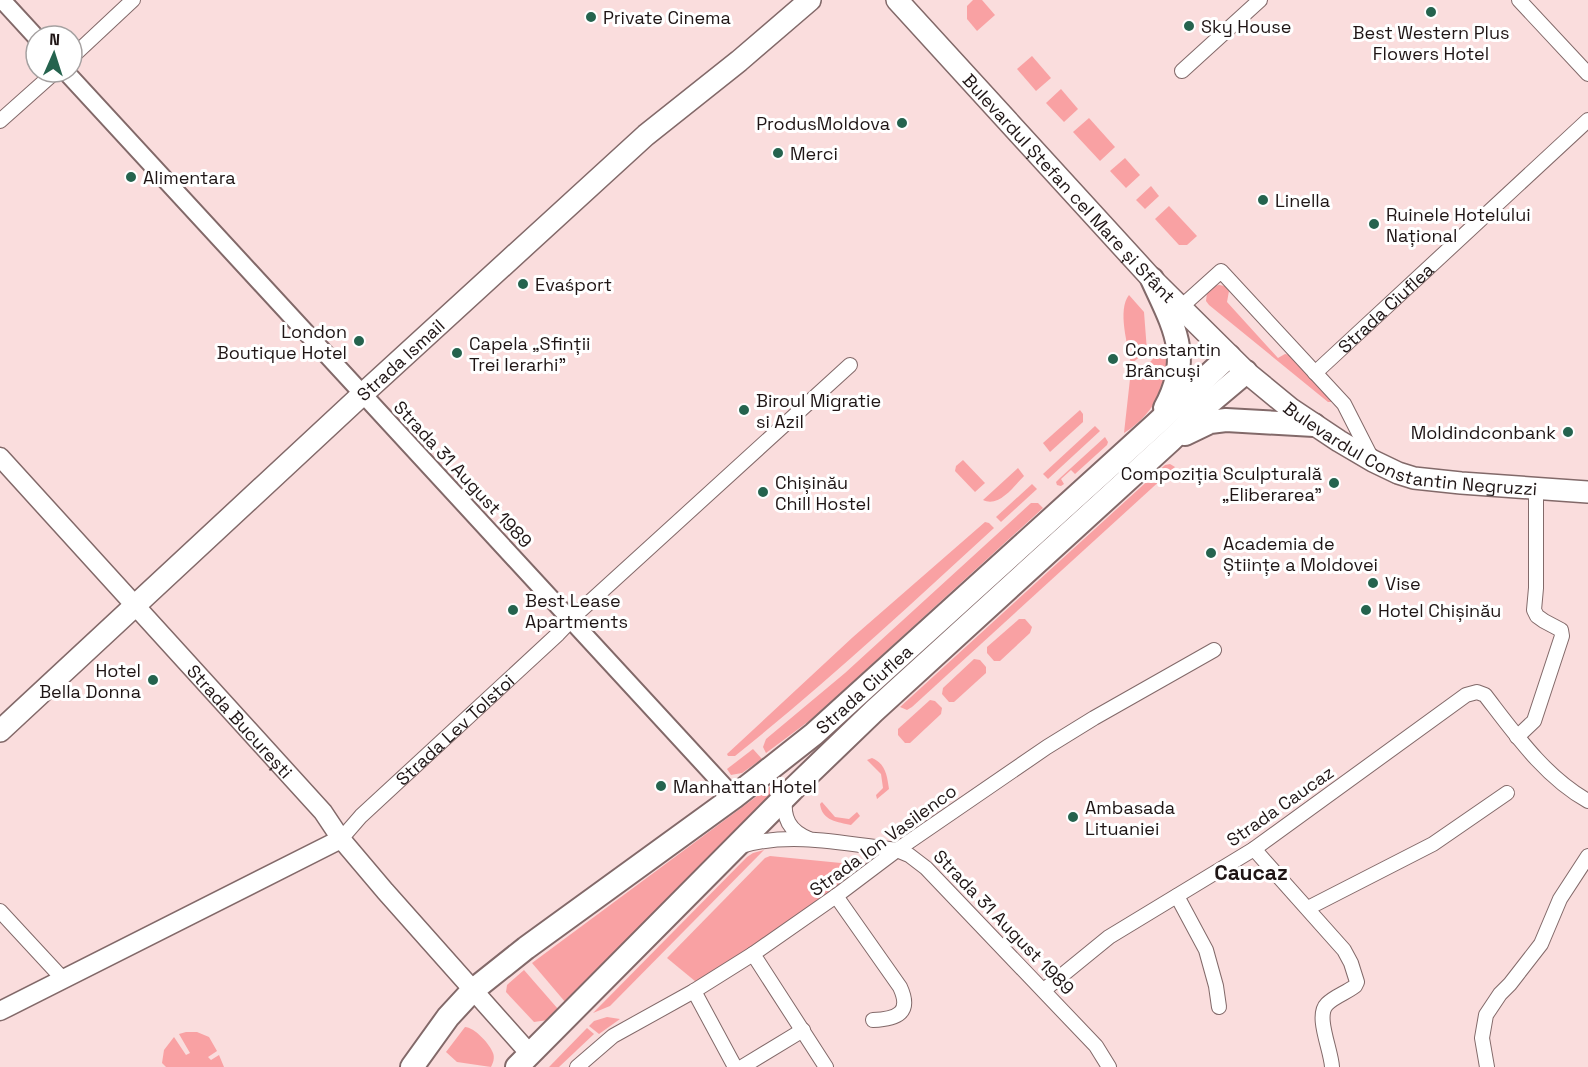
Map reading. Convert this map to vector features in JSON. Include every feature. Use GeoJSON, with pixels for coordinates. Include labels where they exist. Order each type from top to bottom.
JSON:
{"type":"FeatureCollection","features":[{"type":"Feature","properties":{"kind":"highway"},"geometry":{"type":"LineString","coordinates":[[1152,279],[1172,322],[1179,353],[1177,385],[1163,433],[1226,420],[1314,425]]}},
{"type":"Feature","properties":{"kind":"highway","name":"Strada Ciuflea"},"geometry":{"type":"LineString","coordinates":[[524,1061],[785,798],[1163,433],[1229,356]]}},
{"type":"Feature","properties":{"kind":"highway","name":"Strada Ciuflea"},"geometry":{"type":"LineString","coordinates":[[412,1067],[448,1017],[472,991],[545,934],[798,747],[1163,433],[1208,404],[1246,372]]}},
{"type":"Feature","properties":{"kind":"main road","name":"Strada Ismail"},"geometry":{"type":"LineString","coordinates":[[0,731],[646,135],[739,61],[810,0]]}},
{"type":"Feature","properties":{"kind":"main road","name":"Bulevardul Ștefan cel Mare și Sfânt"},"geometry":{"type":"LineString","coordinates":[[897,0],[1152,279],[1246,372]]}},
{"type":"Feature","properties":{"kind":"main road","name":"Bulevardul Constantin Negruzzi"},"geometry":{"type":"LineString","coordinates":[[1246,372],[1314,425],[1372,461],[1398,473],[1414,478],[1588,492]]}},
{"type":"Feature","properties":{"kind":"main road","name":"Strada București"},"geometry":{"type":"LineString","coordinates":[[0,457],[322,812],[341,838],[472,991],[524,1061]]}},
{"type":"Feature","properties":{"kind":"main road","name":"Strada Lev Tolstoi"},"geometry":{"type":"LineString","coordinates":[[0,1011],[341,838]]}},
{"type":"Feature","properties":{"kind":"street"},"geometry":{"type":"LineString","coordinates":[[2,0],[24,24]]}},
{"type":"Feature","properties":{"kind":"street"},"geometry":{"type":"LineString","coordinates":[[84,46],[133,0]]}},
{"type":"Feature","properties":{"kind":"street"},"geometry":{"type":"LineString","coordinates":[[1182,71],[1260,0]]}},
{"type":"Feature","properties":{"kind":"street"},"geometry":{"type":"LineString","coordinates":[[1519,0],[1588,74]]}},
{"type":"Feature","properties":{"kind":"street"},"geometry":{"type":"LineString","coordinates":[[0,121],[42,84]]}},
{"type":"Feature","properties":{"kind":"street","name":"Strada 31 August 1989"},"geometry":{"type":"LineString","coordinates":[[77,84],[734,796]]}},
{"type":"Feature","properties":{"kind":"street","name":"Strada Ciuflea"},"geometry":{"type":"LineString","coordinates":[[1315,373],[1588,120]]}},
{"type":"Feature","properties":{"kind":"street"},"geometry":{"type":"LineString","coordinates":[[1181,307],[1221,271],[1344,404],[1372,461]]}},
{"type":"Feature","properties":{"kind":"street","name":"Strada Lev Tolstoi"},"geometry":{"type":"LineString","coordinates":[[341,838],[361,816],[581,610],[850,364]]}},
{"type":"Feature","properties":{"kind":"street"},"geometry":{"type":"LineString","coordinates":[[1536,489],[1534,610],[1537,616],[1561,630],[1562,636],[1534,721],[1517,737],[1561,783],[1588,801]]}},
{"type":"Feature","properties":{"kind":"street","name":"Strada Ion Vasilenco"},"geometry":{"type":"LineString","coordinates":[[577,1067],[613,1036],[694,991],[753,954],[897,850],[1047,747],[1214,650]]}},
{"type":"Feature","properties":{"kind":"street","name":"Strada Caucaz"},"geometry":{"type":"LineString","coordinates":[[1044,990],[1109,937],[1254,849],[1466,695],[1478,692],[1485,695],[1517,737]]}},
{"type":"Feature","properties":{"kind":"street"},"geometry":{"type":"LineString","coordinates":[[1308,908],[1432,843],[1507,793]]}},
{"type":"Feature","properties":{"kind":"street"},"geometry":{"type":"LineString","coordinates":[[785,798],[784,810],[789,825],[811,840]]}},
{"type":"Feature","properties":{"kind":"street","name":"Strada 31 August 1989"},"geometry":{"type":"LineString","coordinates":[[738,846],[774,840],[811,840],[897,850],[909,855],[926,868],[1044,990],[1096,1046],[1109,1067]]}},
{"type":"Feature","properties":{"kind":"street"},"geometry":{"type":"LineString","coordinates":[[1254,849],[1344,950],[1356,977],[1355,986],[1329,1001],[1322,1011],[1332,1067]]}},
{"type":"Feature","properties":{"kind":"street"},"geometry":{"type":"LineString","coordinates":[[1487,1067],[1482,1038],[1486,1015],[1541,944],[1560,899],[1588,856]]}},
{"type":"Feature","properties":{"kind":"street"},"geometry":{"type":"LineString","coordinates":[[836,896],[900,987],[905,999],[901,1013],[890,1018],[873,1020]]}},
{"type":"Feature","properties":{"kind":"street"},"geometry":{"type":"LineString","coordinates":[[1177,896],[1206,950],[1219,1007]]}},
{"type":"Feature","properties":{"kind":"street"},"geometry":{"type":"LineString","coordinates":[[0,911],[63,979]]}},
{"type":"Feature","properties":{"kind":"street"},"geometry":{"type":"LineString","coordinates":[[753,954],[826,1067]]}},
{"type":"Feature","properties":{"kind":"street"},"geometry":{"type":"LineString","coordinates":[[694,991],[735,1067]]}},
{"type":"Feature","properties":{"kind":"street"},"geometry":{"type":"LineString","coordinates":[[742,1067],[803,1030]]}},
{"type":"Feature","properties":{"kind":"shaded area"},"geometry":{"type":"Polygon","coordinates":[[[973,0],[982,0],[995,15],[977,31],[967,19],[967,6],[973,0]]]}},
{"type":"Feature","properties":{"kind":"shaded area"},"geometry":{"type":"Polygon","coordinates":[[[1032,56],[1051,78],[1036,91],[1017,69],[1032,56]]]}},
{"type":"Feature","properties":{"kind":"shaded area"},"geometry":{"type":"Polygon","coordinates":[[[1061,89],[1078,109],[1064,122],[1046,103],[1061,89]]]}},
{"type":"Feature","properties":{"kind":"shaded area"},"geometry":{"type":"Polygon","coordinates":[[[1089,118],[1115,147],[1100,161],[1073,132],[1089,118]]]}},
{"type":"Feature","properties":{"kind":"shaded area"},"geometry":{"type":"Polygon","coordinates":[[[1125,158],[1140,175],[1126,188],[1110,171],[1125,158]]]}},
{"type":"Feature","properties":{"kind":"shaded area"},"geometry":{"type":"Polygon","coordinates":[[[1151,186],[1159,196],[1145,209],[1136,200],[1151,186]]]}},
{"type":"Feature","properties":{"kind":"shaded area"},"geometry":{"type":"Polygon","coordinates":[[[1169,206],[1197,236],[1187,245],[1179,245],[1155,219],[1169,206]]]}},
{"type":"Feature","properties":{"kind":"shaded area"},"geometry":{"type":"Polygon","coordinates":[[[1214,286],[1225,286],[1229,291],[1227,302],[1278,358],[1285,354],[1290,355],[1332,400],[1331,402],[1328,402],[1209,305],[1206,301],[1207,293],[1214,286]]]}},
{"type":"Feature","properties":{"kind":"shaded area"},"geometry":{"type":"Polygon","coordinates":[[[1129,295],[1144,312],[1147,351],[1131,364],[1124,318],[1124,309],[1129,295]]]}},
{"type":"Feature","properties":{"kind":"shaded area"},"geometry":{"type":"Polygon","coordinates":[[[1166,340],[1166,368],[1159,393],[1145,415],[1124,433],[1130,379],[1155,357],[1166,340]]]}},
{"type":"Feature","properties":{"kind":"shaded area"},"geometry":{"type":"Polygon","coordinates":[[[1080,410],[1083,414],[1083,422],[1050,452],[1043,443],[1080,410]]]}},
{"type":"Feature","properties":{"kind":"shaded area"},"geometry":{"type":"Polygon","coordinates":[[[1095,426],[1100,431],[1048,479],[1043,474],[1095,426]]]}},
{"type":"Feature","properties":{"kind":"shaded area"},"geometry":{"type":"Polygon","coordinates":[[[1105,437],[1107,445],[1075,474],[1071,470],[1061,479],[1064,484],[1057,485],[1056,482],[1060,478],[1105,437]]]}},
{"type":"Feature","properties":{"kind":"shaded area"},"geometry":{"type":"Polygon","coordinates":[[[963,460],[985,483],[975,492],[955,471],[956,466],[963,460]]]}},
{"type":"Feature","properties":{"kind":"shaded area"},"geometry":{"type":"Polygon","coordinates":[[[1170,464],[1175,467],[912,707],[907,710],[900,707],[1165,465],[1170,464]]]}},
{"type":"Feature","properties":{"kind":"shaded area"},"geometry":{"type":"Polygon","coordinates":[[[1018,468],[1024,476],[1011,490],[995,501],[983,500],[1018,468]]]}},
{"type":"Feature","properties":{"kind":"shaded area"},"geometry":{"type":"Polygon","coordinates":[[[1032,484],[1037,489],[1001,522],[996,517],[1032,484]]]}},
{"type":"Feature","properties":{"kind":"shaded area"},"geometry":{"type":"Polygon","coordinates":[[[1031,503],[1038,503],[1043,508],[813,718],[766,753],[763,747],[766,739],[845,673],[1031,503]]]}},
{"type":"Feature","properties":{"kind":"shaded area"},"geometry":{"type":"Polygon","coordinates":[[[985,522],[994,528],[801,701],[735,756],[728,756],[727,754],[853,637],[985,522]]]}},
{"type":"Feature","properties":{"kind":"shaded area"},"geometry":{"type":"Polygon","coordinates":[[[1019,619],[1025,619],[1032,627],[1030,633],[1000,661],[994,661],[987,653],[987,647],[1019,619]]]}},
{"type":"Feature","properties":{"kind":"shaded area"},"geometry":{"type":"Polygon","coordinates":[[[974,659],[980,660],[986,667],[986,673],[954,702],[949,702],[942,694],[943,688],[974,659]]]}},
{"type":"Feature","properties":{"kind":"shaded area"},"geometry":{"type":"Polygon","coordinates":[[[930,700],[935,701],[942,708],[941,714],[910,743],[905,743],[898,735],[898,729],[930,700]]]}},
{"type":"Feature","properties":{"kind":"shaded area"},"geometry":{"type":"Polygon","coordinates":[[[753,749],[762,759],[742,773],[731,775],[727,769],[753,749]]]}},
{"type":"Feature","properties":{"kind":"shaded area"},"geometry":{"type":"Polygon","coordinates":[[[872,758],[883,767],[889,789],[877,799],[876,795],[883,788],[881,774],[867,760],[872,758]]]}},
{"type":"Feature","properties":{"kind":"shaded area"},"geometry":{"type":"Polygon","coordinates":[[[776,782],[779,786],[566,1003],[532,963],[776,782]]]}},
{"type":"Feature","properties":{"kind":"shaded area"},"geometry":{"type":"Polygon","coordinates":[[[822,802],[835,817],[849,819],[857,812],[860,816],[851,825],[836,822],[821,810],[822,802]]]}},
{"type":"Feature","properties":{"kind":"shaded area"},"geometry":{"type":"Polygon","coordinates":[[[764,850],[610,1006],[593,1013],[747,857],[764,850]]]}},
{"type":"Feature","properties":{"kind":"shaded area"},"geometry":{"type":"Polygon","coordinates":[[[770,856],[851,864],[850,874],[701,986],[667,958],[765,858],[770,856]]]}},
{"type":"Feature","properties":{"kind":"shaded area"},"geometry":{"type":"Polygon","coordinates":[[[524,970],[558,1009],[548,1020],[534,1022],[506,992],[507,985],[524,970]]]}},
{"type":"Feature","properties":{"kind":"shaded area"},"geometry":{"type":"Polygon","coordinates":[[[607,1017],[620,1019],[599,1034],[589,1026],[594,1021],[607,1017]]]}},
{"type":"Feature","properties":{"kind":"shaded area"},"geometry":{"type":"Polygon","coordinates":[[[465,1027],[477,1033],[489,1045],[494,1057],[491,1067],[457,1062],[446,1052],[465,1027]]]}},
{"type":"Feature","properties":{"kind":"shaded area"},"geometry":{"type":"Polygon","coordinates":[[[587,1028],[594,1034],[559,1067],[549,1067],[587,1028]]]}},
{"type":"Feature","properties":{"kind":"shaded area"},"geometry":{"type":"Polygon","coordinates":[[[197,1032],[209,1037],[217,1051],[208,1057],[211,1060],[219,1055],[224,1067],[166,1067],[162,1063],[164,1050],[174,1037],[186,1055],[190,1053],[179,1034],[197,1032]]]}},
{"type":"Feature","properties":{"kind":"place","name":"Best Western Plus Flowers Hotel"},"geometry":{"type":"Point","coordinates":[1431,12]}},
{"type":"Feature","properties":{"kind":"place","name":"Private Cinema"},"geometry":{"type":"Point","coordinates":[591,17]}},
{"type":"Feature","properties":{"kind":"place","name":"Sky House"},"geometry":{"type":"Point","coordinates":[1189,26]}},
{"type":"Feature","properties":{"kind":"place","name":"ProdusMoldova"},"geometry":{"type":"Point","coordinates":[902,123]}},
{"type":"Feature","properties":{"kind":"place","name":"Merci"},"geometry":{"type":"Point","coordinates":[778,153]}},
{"type":"Feature","properties":{"kind":"place","name":"Alimentara"},"geometry":{"type":"Point","coordinates":[131,177]}},
{"type":"Feature","properties":{"kind":"place","name":"Linella"},"geometry":{"type":"Point","coordinates":[1263,200]}},
{"type":"Feature","properties":{"kind":"place","name":"Ruinele Hotelului Național"},"geometry":{"type":"Point","coordinates":[1374,224]}},
{"type":"Feature","properties":{"kind":"place","name":"Evaśport"},"geometry":{"type":"Point","coordinates":[523,284]}},
{"type":"Feature","properties":{"kind":"place","name":"London Boutique Hotel"},"geometry":{"type":"Point","coordinates":[359,341]}},
{"type":"Feature","properties":{"kind":"place","name":"Capela „Sfinții Trei Ierarhi”"},"geometry":{"type":"Point","coordinates":[457,353]}},
{"type":"Feature","properties":{"kind":"place","name":"Constantin Brâncuși"},"geometry":{"type":"Point","coordinates":[1113,359]}},
{"type":"Feature","properties":{"kind":"place","name":"Biroul Migratie si Azil"},"geometry":{"type":"Point","coordinates":[744,410]}},
{"type":"Feature","properties":{"kind":"place","name":"Moldindconbank"},"geometry":{"type":"Point","coordinates":[1568,432]}},
{"type":"Feature","properties":{"kind":"place","name":"Compoziția Sculpturală „Eliberarea”"},"geometry":{"type":"Point","coordinates":[1334,483]}},
{"type":"Feature","properties":{"kind":"place","name":"Chișinău Chill Hostel"},"geometry":{"type":"Point","coordinates":[763,492]}},
{"type":"Feature","properties":{"kind":"place","name":"Academia de Științe a Moldovei"},"geometry":{"type":"Point","coordinates":[1211,553]}},
{"type":"Feature","properties":{"kind":"place","name":"Vise"},"geometry":{"type":"Point","coordinates":[1373,583]}},
{"type":"Feature","properties":{"kind":"place","name":"Best Lease Apartments"},"geometry":{"type":"Point","coordinates":[513,610]}},
{"type":"Feature","properties":{"kind":"place","name":"Hotel Chișinău"},"geometry":{"type":"Point","coordinates":[1366,610]}},
{"type":"Feature","properties":{"kind":"place","name":"Hotel Bella Donna"},"geometry":{"type":"Point","coordinates":[153,680]}},
{"type":"Feature","properties":{"kind":"place","name":"Manhattan Hotel"},"geometry":{"type":"Point","coordinates":[661,786]}},
{"type":"Feature","properties":{"kind":"place","name":"Ambasada Lituaniei"},"geometry":{"type":"Point","coordinates":[1073,817]}},
{"type":"Feature","properties":{"kind":"district","name":"Caucaz"},"geometry":{"type":"Point","coordinates":[1251,872]}}]}
